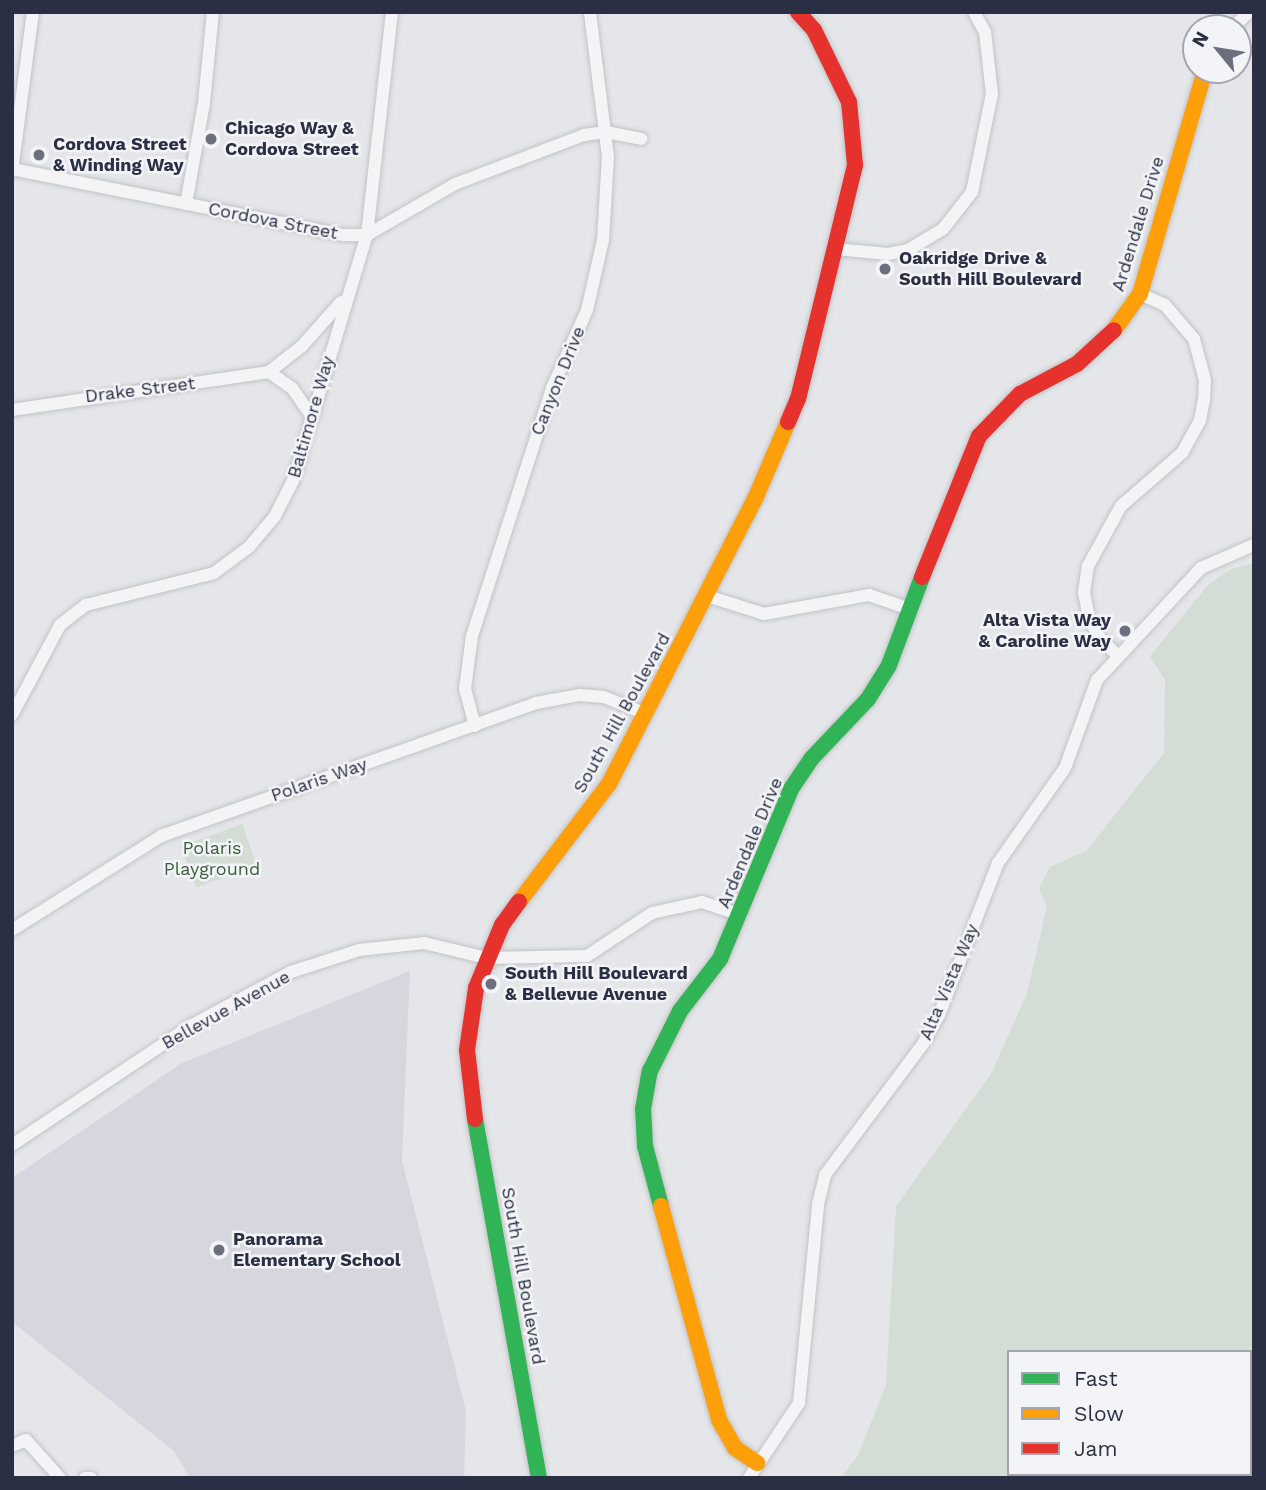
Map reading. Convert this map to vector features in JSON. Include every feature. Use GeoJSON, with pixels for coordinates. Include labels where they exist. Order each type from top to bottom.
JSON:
{"type":"FeatureCollection","features":[{"type":"Feature","properties":{"kind":"street"},"geometry":{"type":"LineString","coordinates":[[12,170],[33,12]]}},
{"type":"Feature","properties":{"kind":"street"},"geometry":{"type":"LineString","coordinates":[[186,204],[204,103],[213,12]]}},
{"type":"Feature","properties":{"kind":"street","name":"Baltimore Way"},"geometry":{"type":"LineString","coordinates":[[12,715],[60,625],[86,605],[214,573],[249,547],[275,516],[293,481],[344,299],[367,235],[392,12]]}},
{"type":"Feature","properties":{"kind":"street","name":"Canyon Drive"},"geometry":{"type":"LineString","coordinates":[[583,12],[593,28]]}},
{"type":"Feature","properties":{"kind":"street","name":"Canyon Drive"},"geometry":{"type":"LineString","coordinates":[[475,726],[465,689],[472,636],[552,388],[587,310],[603,240],[606,132],[590,12]]}},
{"type":"Feature","properties":{"kind":"street","name":"South Hill Boulevard"},"geometry":{"type":"LineString","coordinates":[[539,1478],[469,1084],[471,1018],[487,958],[520,897],[609,784],[707,596],[798,399],[855,165],[855,133],[849,102],[814,30],[798,12]]}},
{"type":"Feature","properties":{"kind":"street"},"geometry":{"type":"LineString","coordinates":[[836,249],[888,254],[908,250],[943,229],[972,192],[986,140],[992,94],[985,32],[974,12]]}},
{"type":"Feature","properties":{"kind":"street","name":"Ardendale Drive"},"geometry":{"type":"LineString","coordinates":[[753,1470],[735,1448],[719,1420],[643,1128],[645,1090],[657,1051],[680,1011],[720,959],[741,915],[791,789],[879,683],[962,468],[987,424],[1020,394],[1092,354],[1119,327],[1140,294],[1201,84]]}},
{"type":"Feature","properties":{"kind":"street"},"geometry":{"type":"LineString","coordinates":[[367,235],[455,184],[584,135],[606,132],[641,139]]}},
{"type":"Feature","properties":{"kind":"street","name":"Cordova Street"},"geometry":{"type":"LineString","coordinates":[[12,170],[342,235],[367,235]]}},
{"type":"Feature","properties":{"kind":"street"},"geometry":{"type":"LineString","coordinates":[[1116,654],[1099,637],[1088,618],[1084,593],[1088,566],[1121,506],[1187,446],[1204,400],[1203,370],[1194,340],[1165,305],[1140,294]]}},
{"type":"Feature","properties":{"kind":"street"},"geometry":{"type":"LineString","coordinates":[[313,417],[292,388],[269,372],[302,346],[344,299]]}},
{"type":"Feature","properties":{"kind":"street","name":"Drake Street"},"geometry":{"type":"LineString","coordinates":[[12,410],[88,395],[269,372]]}},
{"type":"Feature","properties":{"kind":"street","name":"Alta Vista Way"},"geometry":{"type":"LineString","coordinates":[[753,1470],[799,1403],[818,1204],[825,1175],[843,1146],[917,1055],[939,1015],[998,863],[1065,768],[1097,680],[1116,654],[1149,628],[1201,568],[1254,545]]}},
{"type":"Feature","properties":{"kind":"street"},"geometry":{"type":"LineString","coordinates":[[707,596],[764,614],[869,595],[907,608]]}},
{"type":"Feature","properties":{"kind":"street","name":"Polaris Way"},"geometry":{"type":"LineString","coordinates":[[12,930],[161,836],[536,704],[579,695],[604,697],[646,714]]}},
{"type":"Feature","properties":{"kind":"street","name":"Bellevue Avenue"},"geometry":{"type":"LineString","coordinates":[[12,1145],[192,1026],[291,972],[359,950],[424,943],[487,958],[587,956],[652,913],[702,902],[741,915]]}},
{"type":"Feature","properties":{"kind":"street"},"geometry":{"type":"LineString","coordinates":[[12,1446],[26,1440],[60,1478]]}},
{"type":"Feature","properties":{"kind":"street"},"geometry":{"type":"LineString","coordinates":[[85,1478],[90,1478]]}},
{"type":"Feature","properties":{"kind":"shaded area","name":"Panorama Elementary School"},"geometry":{"type":"Polygon","coordinates":[[[410,971],[402,1161],[466,1411],[464,1478],[190,1478],[174,1451],[12,1322],[12,1178],[182,1063],[410,971]]]}},
{"type":"Feature","properties":{"kind":"green space"},"geometry":{"type":"Polygon","coordinates":[[[1254,563],[1254,1478],[841,1478],[858,1455],[886,1385],[896,1206],[991,1074],[1027,993],[1047,906],[1039,888],[1050,867],[1086,851],[1164,753],[1165,680],[1150,656],[1209,584],[1231,569],[1254,563]]]}},
{"type":"Feature","properties":{"kind":"green space","name":"Polaris Playground"},"geometry":{"type":"Polygon","coordinates":[[[242,824],[257,865],[196,888],[181,846],[242,824]]]}},
{"type":"Feature","properties":{"kind":"traffic: fast"},"geometry":{"type":"LineString","coordinates":[[661,1206],[645,1146],[643,1109],[650,1071],[680,1011],[720,959],[791,789],[812,758],[868,699],[889,665],[922,577]]}},
{"type":"Feature","properties":{"kind":"traffic: fast"},"geometry":{"type":"LineString","coordinates":[[475,1119],[539,1478]]}},
{"type":"Feature","properties":{"kind":"traffic: slow"},"geometry":{"type":"LineString","coordinates":[[1114,330],[1140,294],[1201,84]]}},
{"type":"Feature","properties":{"kind":"traffic: slow"},"geometry":{"type":"LineString","coordinates":[[519,902],[609,784],[755,499],[788,422]]}},
{"type":"Feature","properties":{"kind":"traffic: slow"},"geometry":{"type":"LineString","coordinates":[[661,1206],[719,1420],[735,1448],[757,1463]]}},
{"type":"Feature","properties":{"kind":"traffic: jam"},"geometry":{"type":"LineString","coordinates":[[788,422],[798,399],[855,165],[849,102],[814,30],[798,12]]}},
{"type":"Feature","properties":{"kind":"traffic: jam"},"geometry":{"type":"LineString","coordinates":[[922,577],[979,436],[1020,394],[1077,364],[1114,330]]}},
{"type":"Feature","properties":{"kind":"traffic: jam"},"geometry":{"type":"LineString","coordinates":[[475,1119],[467,1050],[476,988],[502,925],[519,902]]}},
{"type":"Feature","properties":{"kind":"place","name":"Chicago Way & Cordova Street"},"geometry":{"type":"Point","coordinates":[211,139]}},
{"type":"Feature","properties":{"kind":"place","name":"Cordova Street & Winding Way"},"geometry":{"type":"Point","coordinates":[39,155]}},
{"type":"Feature","properties":{"kind":"place","name":"Oakridge Drive & South Hill Boulevard"},"geometry":{"type":"Point","coordinates":[885,269]}},
{"type":"Feature","properties":{"kind":"place","name":"Alta Vista Way & Caroline Way"},"geometry":{"type":"Point","coordinates":[1125,631]}},
{"type":"Feature","properties":{"kind":"place","name":"South Hill Boulevard & Bellevue Avenue"},"geometry":{"type":"Point","coordinates":[491,984]}},
{"type":"Feature","properties":{"kind":"place","name":"Panorama Elementary School"},"geometry":{"type":"Point","coordinates":[219,1250]}}]}
